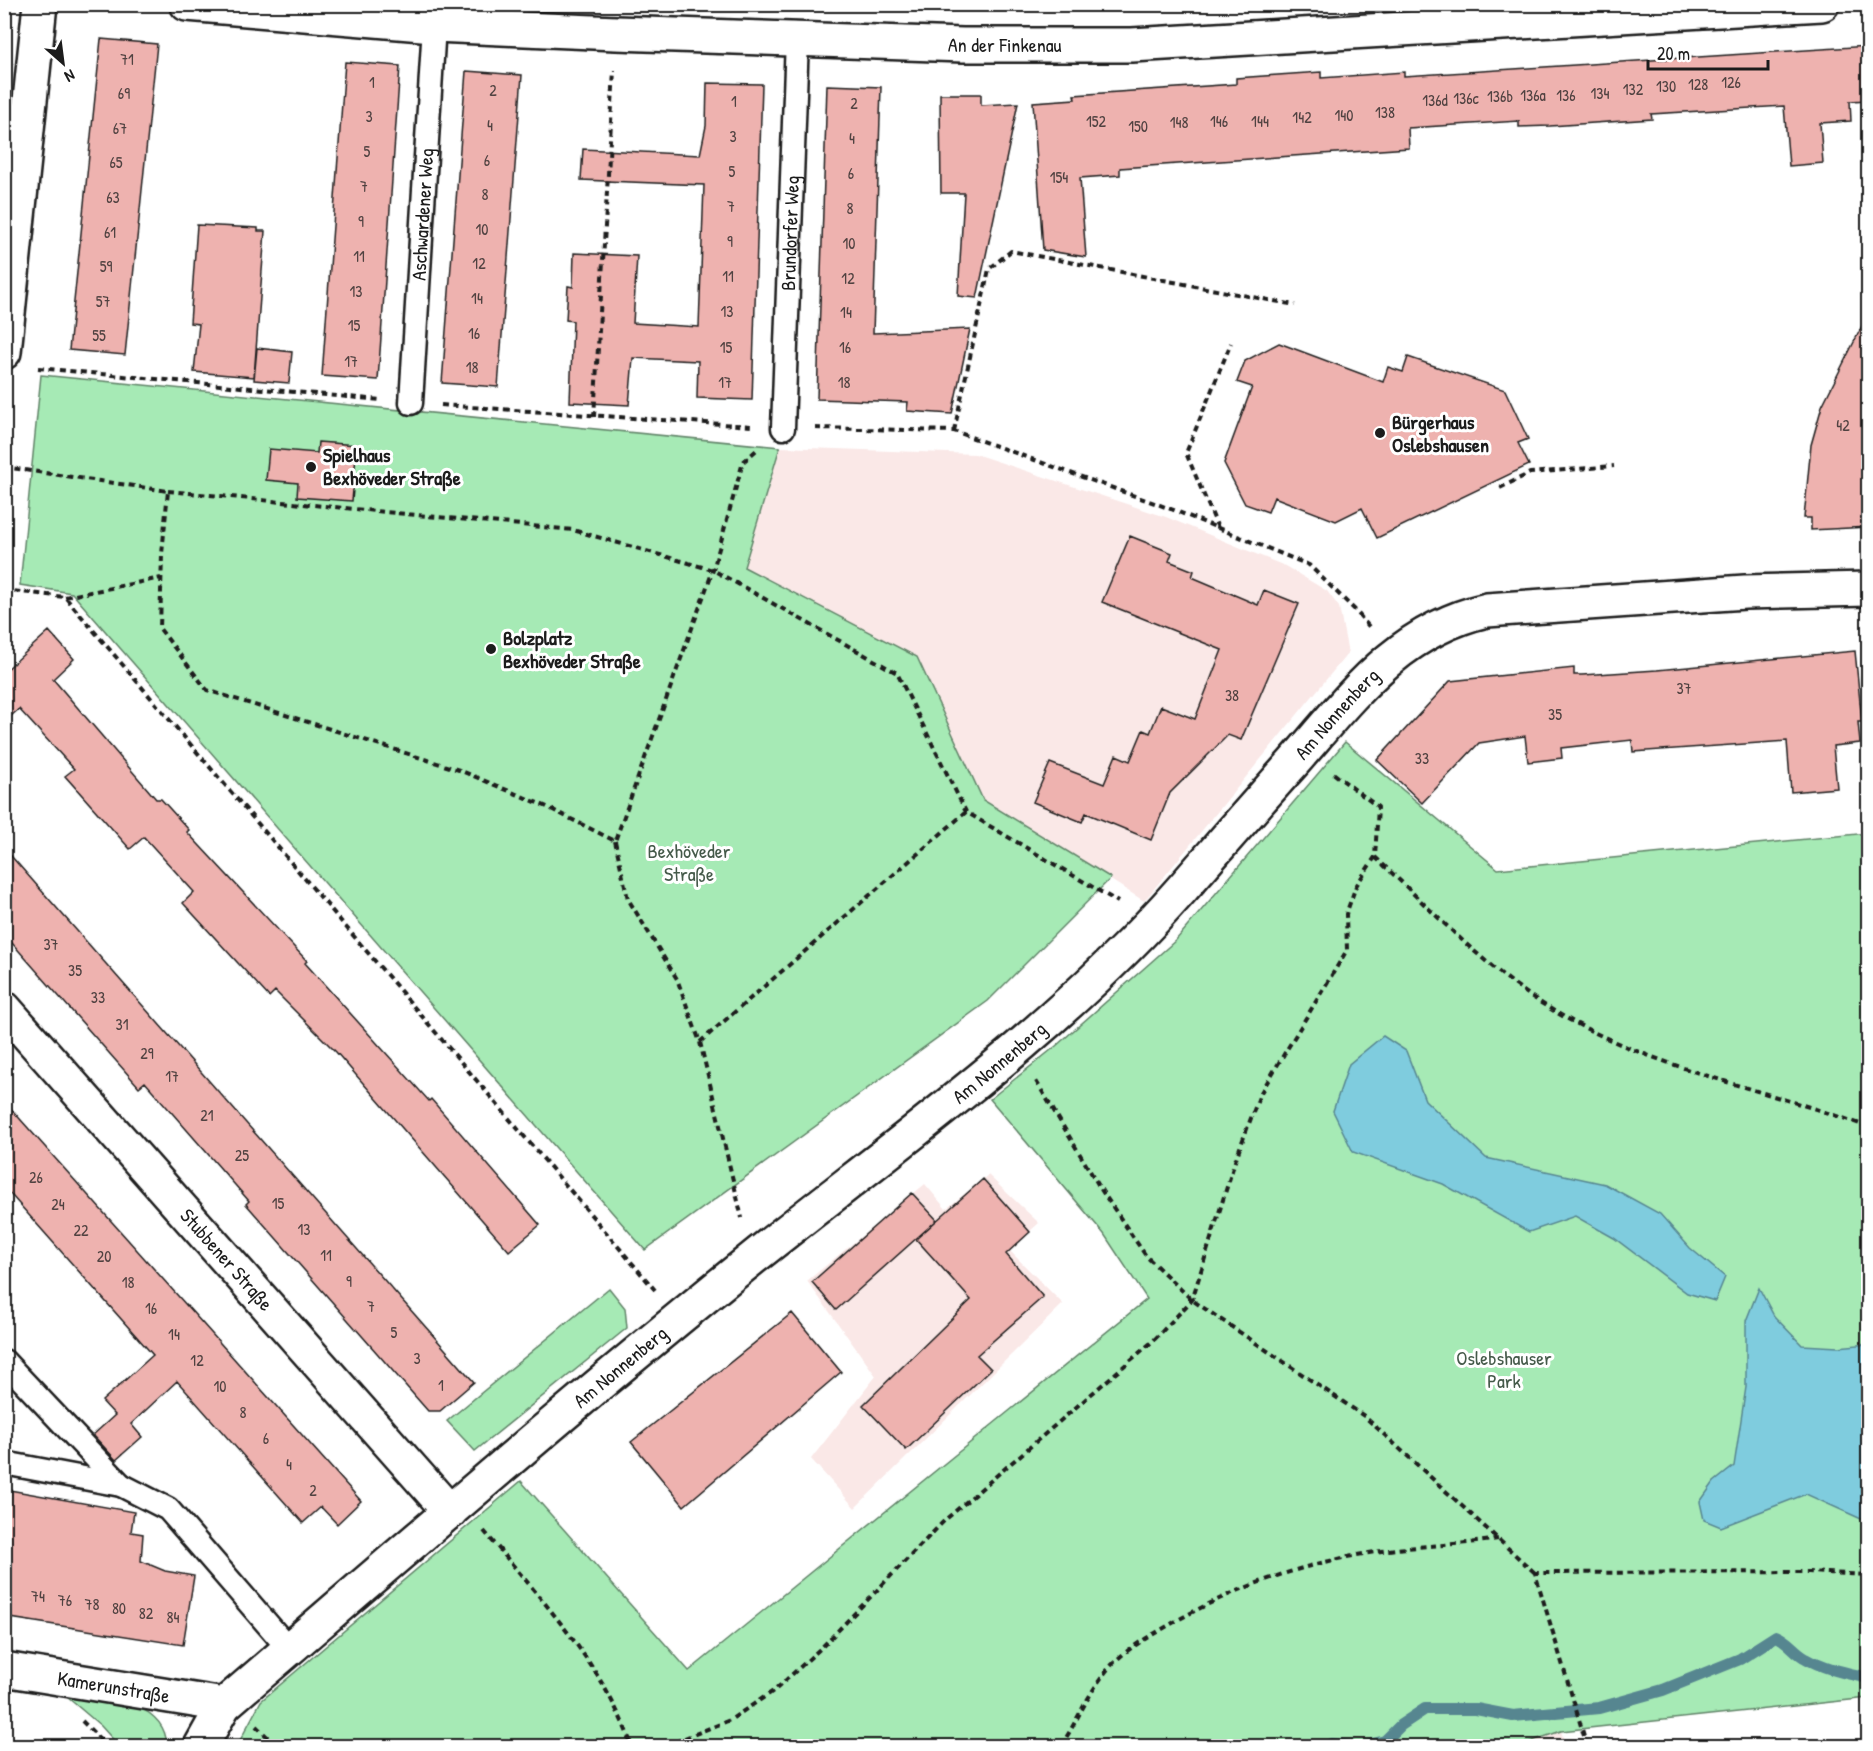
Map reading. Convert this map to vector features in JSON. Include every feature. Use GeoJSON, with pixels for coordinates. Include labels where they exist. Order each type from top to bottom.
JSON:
{"type":"FeatureCollection","features":[{"type":"Feature","properties":{"kind":"street"},"geometry":{"type":"LineString","coordinates":[[16,360],[40,4]]}},
{"type":"Feature","properties":{"kind":"street","name":"An der Finkenau"},"geometry":{"type":"LineString","coordinates":[[187,4],[434,25],[963,45],[1132,45],[1822,4]]}},
{"type":"Feature","properties":{"kind":"street","name":"Am Nonnenberg"},"geometry":{"type":"LineString","coordinates":[[201,1746],[224,1705],[289,1649],[679,1318],[1017,1048],[1152,922],[1348,699],[1391,656],[1429,630],[1456,617],[1487,610],[1725,593],[1869,590]]}},
{"type":"Feature","properties":{"kind":"street","name":"Stubbener Straße"},"geometry":{"type":"LineString","coordinates":[[4,1008],[450,1512]]}},
{"type":"Feature","properties":{"kind":"street","name":"Kamerunstraße"},"geometry":{"type":"LineString","coordinates":[[4,1669],[224,1705]]}},
{"type":"Feature","properties":{"kind":"lane","name":"Aschwardener Weg"},"geometry":{"type":"LineString","coordinates":[[411,403],[434,25]]}},
{"type":"Feature","properties":{"kind":"lane","name":"Brundorfer Weg"},"geometry":{"type":"LineString","coordinates":[[783,428],[797,39]]}},
{"type":"Feature","properties":{"kind":"lane"},"geometry":{"type":"LineString","coordinates":[[4,1361],[121,1485]]}},
{"type":"Feature","properties":{"kind":"lane"},"geometry":{"type":"LineString","coordinates":[[4,1463],[121,1485],[168,1509],[289,1649]]}},
{"type":"Feature","properties":{"kind":"path"},"geometry":{"type":"LineString","coordinates":[[594,417],[616,33]]}},
{"type":"Feature","properties":{"kind":"path"},"geometry":{"type":"LineString","coordinates":[[954,431],[989,269],[1011,251],[1295,305]]}},
{"type":"Feature","properties":{"kind":"path"},"geometry":{"type":"LineString","coordinates":[[1218,528],[1186,453],[1231,343]]}},
{"type":"Feature","properties":{"kind":"path"},"geometry":{"type":"LineString","coordinates":[[16,360],[411,403],[594,417],[783,428],[954,431],[1218,528],[1309,565],[1356,610],[1391,656]]}},
{"type":"Feature","properties":{"kind":"path"},"geometry":{"type":"LineString","coordinates":[[752,1259],[700,1042],[677,979],[628,899],[615,841],[713,570],[743,462],[783,428]]}},
{"type":"Feature","properties":{"kind":"path"},"geometry":{"type":"LineString","coordinates":[[1500,488],[1530,473],[1614,466]]}},
{"type":"Feature","properties":{"kind":"path"},"geometry":{"type":"LineString","coordinates":[[4,467],[168,491],[573,530],[713,570],[897,672],[966,812],[1152,922]]}},
{"type":"Feature","properties":{"kind":"path"},"geometry":{"type":"LineString","coordinates":[[168,491],[161,578],[160,629],[207,690],[459,770],[545,806],[615,841]]}},
{"type":"Feature","properties":{"kind":"path"},"geometry":{"type":"LineString","coordinates":[[4,590],[64,597],[161,578]]}},
{"type":"Feature","properties":{"kind":"path"},"geometry":{"type":"LineString","coordinates":[[64,597],[679,1318]]}},
{"type":"Feature","properties":{"kind":"path"},"geometry":{"type":"LineString","coordinates":[[665,1746],[730,1720],[775,1690],[822,1647],[945,1520],[1153,1341],[1191,1300],[1235,1161],[1260,1094],[1347,950],[1346,914],[1356,886],[1375,857],[1378,807],[1304,750]]}},
{"type":"Feature","properties":{"kind":"path"},"geometry":{"type":"LineString","coordinates":[[700,1042],[966,812]]}},
{"type":"Feature","properties":{"kind":"path"},"geometry":{"type":"LineString","coordinates":[[1375,857],[1485,960],[1553,1010],[1617,1043],[1689,1072],[1869,1127]]}},
{"type":"Feature","properties":{"kind":"path"},"geometry":{"type":"LineString","coordinates":[[1017,1048],[1102,1191],[1146,1256],[1191,1300],[1364,1416],[1535,1573],[1587,1746]]}},
{"type":"Feature","properties":{"kind":"path"},"geometry":{"type":"LineString","coordinates":[[450,1512],[483,1530],[576,1641],[621,1715],[632,1746]]}},
{"type":"Feature","properties":{"kind":"path"},"geometry":{"type":"LineString","coordinates":[[1061,1746],[1093,1689],[1110,1667],[1133,1647],[1215,1601],[1273,1576],[1328,1561],[1390,1550],[1499,1539]]}},
{"type":"Feature","properties":{"kind":"path"},"geometry":{"type":"LineString","coordinates":[[1535,1573],[1809,1572],[1869,1575]]}},
{"type":"Feature","properties":{"kind":"shaded area"},"geometry":{"type":"Polygon","coordinates":[[[780,447],[975,454],[1166,517],[1285,566],[1327,591],[1339,607],[1348,653],[1144,901],[983,800],[917,657],[744,567],[780,447]]]}},
{"type":"Feature","properties":{"kind":"shaded area"},"geometry":{"type":"Polygon","coordinates":[[[988,1175],[1039,1223],[1009,1250],[1063,1304],[855,1508],[811,1459],[876,1376],[807,1281],[925,1184],[946,1209],[988,1175]]]}},
{"type":"Feature","properties":{"kind":"shaded area"},"geometry":{"type":"Polygon","coordinates":[[[1561,1731],[1566,1746],[1518,1746],[1561,1731]]]}},
{"type":"Feature","properties":{"kind":"green space","name":"Bexhöveder Straße"},"geometry":{"type":"Polygon","coordinates":[[[41,375],[780,447],[744,567],[917,657],[983,800],[1111,878],[988,1001],[645,1250],[72,593],[20,585],[41,375]]]}},
{"type":"Feature","properties":{"kind":"green space","name":"Oslebshauser Park"},"geometry":{"type":"Polygon","coordinates":[[[1345,742],[1498,869],[1868,833],[1868,1698],[1561,1731],[1518,1746],[237,1746],[261,1701],[521,1481],[689,1671],[1147,1299],[1104,1234],[990,1099],[1056,1046],[1176,940],[1345,742]]]}},
{"type":"Feature","properties":{"kind":"green space"},"geometry":{"type":"Polygon","coordinates":[[[609,1288],[625,1308],[627,1328],[475,1451],[447,1421],[609,1288]]]}},
{"type":"Feature","properties":{"kind":"green space"},"geometry":{"type":"Polygon","coordinates":[[[61,1692],[110,1699],[142,1709],[155,1718],[163,1730],[167,1746],[119,1746],[101,1726],[61,1692]]]}},
{"type":"Feature","properties":{"kind":"water"},"geometry":{"type":"Polygon","coordinates":[[[1383,1036],[1406,1051],[1425,1100],[1486,1158],[1605,1184],[1660,1214],[1690,1248],[1725,1277],[1715,1301],[1687,1293],[1614,1238],[1575,1216],[1529,1232],[1443,1184],[1353,1152],[1333,1111],[1349,1064],[1383,1036]]]}},
{"type":"Feature","properties":{"kind":"water"},"geometry":{"type":"Polygon","coordinates":[[[1759,1288],[1774,1316],[1802,1345],[1838,1347],[1868,1344],[1868,1522],[1806,1494],[1721,1527],[1704,1520],[1700,1502],[1714,1482],[1734,1466],[1746,1387],[1746,1321],[1759,1288]]]}},
{"type":"Feature","properties":{"kind":"building"},"geometry":{"type":"Polygon","coordinates":[[[101,39],[157,44],[125,355],[69,350],[101,39]]]}},
{"type":"Feature","properties":{"kind":"building"},"geometry":{"type":"Polygon","coordinates":[[[1869,46],[1869,100],[1850,101],[1851,121],[1820,123],[1823,163],[1789,166],[1784,106],[1651,114],[1652,119],[1550,126],[1519,127],[1519,121],[1408,128],[1409,148],[1120,168],[1120,175],[1080,178],[1086,257],[1043,250],[1033,102],[1075,99],[1074,95],[1236,84],[1236,78],[1321,72],[1321,78],[1404,72],[1404,76],[1869,46]]]}},
{"type":"Feature","properties":{"kind":"building"},"geometry":{"type":"Polygon","coordinates":[[[345,62],[400,66],[378,380],[322,376],[345,62]]]}},
{"type":"Feature","properties":{"kind":"building"},"geometry":{"type":"Polygon","coordinates":[[[466,71],[522,75],[498,387],[442,383],[466,71]]]}},
{"type":"Feature","properties":{"kind":"building"},"geometry":{"type":"Polygon","coordinates":[[[707,83],[762,84],[752,400],[697,398],[698,361],[633,358],[629,405],[570,402],[573,321],[566,320],[568,286],[573,287],[574,253],[637,256],[633,323],[699,327],[704,185],[581,180],[583,149],[700,155],[706,126],[707,83]]]}},
{"type":"Feature","properties":{"kind":"building"},"geometry":{"type":"Polygon","coordinates":[[[827,85],[881,87],[873,333],[970,329],[952,414],[907,411],[908,402],[817,399],[827,85]]]}},
{"type":"Feature","properties":{"kind":"building"},"geometry":{"type":"Polygon","coordinates":[[[940,94],[981,94],[981,105],[1018,103],[977,298],[958,296],[964,193],[941,193],[940,94]]]}},
{"type":"Feature","properties":{"kind":"building"},"geometry":{"type":"Polygon","coordinates":[[[197,225],[258,228],[258,231],[265,231],[254,377],[194,372],[199,324],[190,323],[197,225]]]}},
{"type":"Feature","properties":{"kind":"building"},"geometry":{"type":"Polygon","coordinates":[[[1869,312],[1869,527],[1811,530],[1811,518],[1804,518],[1811,445],[1822,406],[1869,312]]]}},
{"type":"Feature","properties":{"kind":"building","name":"Bürgerhaus Oslebshausen"},"geometry":{"type":"Polygon","coordinates":[[[1279,343],[1383,382],[1388,367],[1403,372],[1408,357],[1505,390],[1528,439],[1518,443],[1529,465],[1377,538],[1362,508],[1336,521],[1274,497],[1268,512],[1245,504],[1224,463],[1252,387],[1237,382],[1245,361],[1279,343]]]}},
{"type":"Feature","properties":{"kind":"building"},"geometry":{"type":"Polygon","coordinates":[[[257,348],[292,352],[289,383],[254,380],[257,348]]]}},
{"type":"Feature","properties":{"kind":"building","name":"Spielhaus Bexhöveder Straße"},"geometry":{"type":"Polygon","coordinates":[[[318,442],[357,445],[352,501],[297,497],[298,483],[266,480],[269,449],[317,453],[318,442]]]}},
{"type":"Feature","properties":{"kind":"building"},"geometry":{"type":"Polygon","coordinates":[[[1130,536],[1172,553],[1169,561],[1194,571],[1192,577],[1258,605],[1264,590],[1299,604],[1241,740],[1228,735],[1170,793],[1151,840],[1086,813],[1082,822],[1033,802],[1050,763],[1104,784],[1116,755],[1130,761],[1143,730],[1150,733],[1161,706],[1195,719],[1222,650],[1102,602],[1130,536]]]}},
{"type":"Feature","properties":{"kind":"building"},"geometry":{"type":"Polygon","coordinates":[[[49,631],[74,659],[53,679],[156,799],[161,799],[189,830],[187,832],[307,961],[305,963],[429,1101],[431,1099],[540,1225],[509,1251],[336,1052],[275,991],[269,997],[183,903],[194,892],[144,837],[130,849],[65,776],[74,769],[19,709],[4,722],[4,672],[49,631]]]}},
{"type":"Feature","properties":{"kind":"building"},"geometry":{"type":"Polygon","coordinates":[[[1855,651],[1862,722],[1858,722],[1860,743],[1833,746],[1837,788],[1791,792],[1787,741],[1633,752],[1632,740],[1561,748],[1562,758],[1528,762],[1525,736],[1479,743],[1422,803],[1377,760],[1450,681],[1574,668],[1574,675],[1657,670],[1855,651]]]}},
{"type":"Feature","properties":{"kind":"building"},"geometry":{"type":"Polygon","coordinates":[[[4,848],[474,1382],[440,1411],[428,1411],[246,1204],[249,1201],[145,1082],[139,1087],[4,934],[4,848]]]}},
{"type":"Feature","properties":{"kind":"building"},"geometry":{"type":"Polygon","coordinates":[[[4,1101],[361,1501],[337,1524],[321,1507],[303,1523],[177,1381],[131,1424],[142,1437],[116,1460],[93,1435],[115,1415],[102,1401],[153,1355],[4,1187],[4,1101]]]}},
{"type":"Feature","properties":{"kind":"building"},"geometry":{"type":"Polygon","coordinates":[[[983,1179],[1030,1232],[1006,1254],[1043,1297],[977,1355],[991,1369],[906,1450],[863,1405],[971,1300],[916,1239],[983,1179]]]}},
{"type":"Feature","properties":{"kind":"building"},"geometry":{"type":"Polygon","coordinates":[[[912,1193],[937,1220],[836,1310],[812,1282],[912,1193]]]}},
{"type":"Feature","properties":{"kind":"building"},"geometry":{"type":"Polygon","coordinates":[[[792,1313],[841,1372],[684,1506],[631,1442],[792,1313]]]}},
{"type":"Feature","properties":{"kind":"building"},"geometry":{"type":"Polygon","coordinates":[[[4,1489],[134,1512],[131,1532],[143,1534],[141,1561],[165,1571],[194,1576],[183,1645],[4,1617],[4,1489]]]}},
{"type":"Feature","properties":{"kind":"waterway"},"geometry":{"type":"LineString","coordinates":[[1366,1746],[1385,1741],[1401,1725],[1425,1709],[1476,1709],[1513,1716],[1599,1708],[1663,1690],[1740,1659],[1776,1636],[1813,1662],[1868,1678]]}},
{"type":"Feature","properties":{"kind":"waterway"},"geometry":{"type":"LineString","coordinates":[[1329,1746],[1331,1744],[1351,1746]]}},
{"type":"Feature","properties":{"kind":"place","name":"Bürgerhaus Oslebshausen"},"geometry":{"type":"Point","coordinates":[1380,433]}},
{"type":"Feature","properties":{"kind":"place","name":"Spielhaus Bexhöveder Straße"},"geometry":{"type":"Point","coordinates":[311,467]}},
{"type":"Feature","properties":{"kind":"place","name":"Bolzplatz Bexhöveder Straße"},"geometry":{"type":"Point","coordinates":[491,649]}}]}
